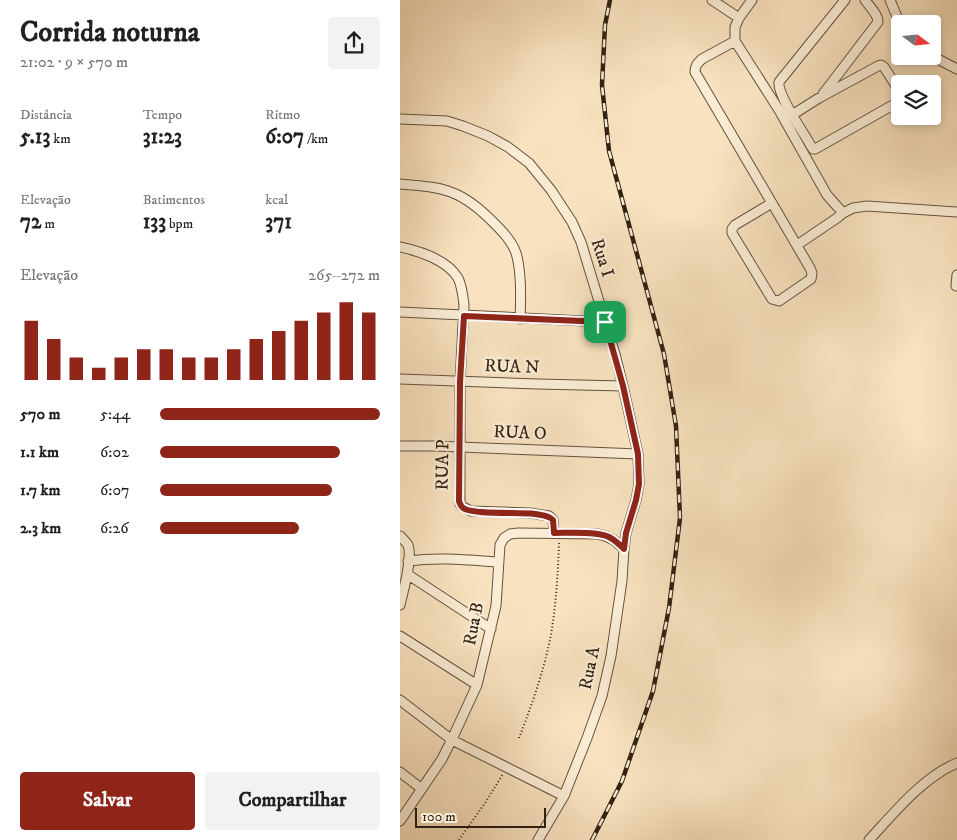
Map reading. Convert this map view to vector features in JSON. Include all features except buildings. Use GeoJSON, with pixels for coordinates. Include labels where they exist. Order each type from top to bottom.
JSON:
{"type":"FeatureCollection","features":[{"type":"Feature","properties":{"kind":"street"},"geometry":{"type":"LineString","coordinates":[[712,0],[739,18]]}},
{"type":"Feature","properties":{"kind":"street"},"geometry":{"type":"LineString","coordinates":[[752,0],[739,18],[736,26],[735,41],[779,110],[827,195],[843,212]]}},
{"type":"Feature","properties":{"kind":"street"},"geometry":{"type":"LineString","coordinates":[[845,0],[779,82],[778,87],[792,115],[811,146],[815,149],[891,106]]}},
{"type":"Feature","properties":{"kind":"street"},"geometry":{"type":"LineString","coordinates":[[819,98],[878,22],[878,19],[865,0]]}},
{"type":"Feature","properties":{"kind":"street"},"geometry":{"type":"LineString","coordinates":[[890,0],[896,15]]}},
{"type":"Feature","properties":{"kind":"street"},"geometry":{"type":"LineString","coordinates":[[735,41],[702,59],[695,67],[696,72],[797,245],[812,273],[811,279],[779,301],[772,299],[732,233],[735,225],[772,203]]}},
{"type":"Feature","properties":{"kind":"street"},"geometry":{"type":"LineString","coordinates":[[941,61],[957,69]]}},
{"type":"Feature","properties":{"kind":"street"},"geometry":{"type":"LineString","coordinates":[[792,115],[878,66],[884,67],[891,78]]}},
{"type":"Feature","properties":{"kind":"street","name":"Rua I"},"geometry":{"type":"LineString","coordinates":[[400,119],[447,121],[488,136],[508,147],[529,164],[552,190],[572,222],[581,242],[605,322],[623,386],[638,454],[639,484],[624,545]]}},
{"type":"Feature","properties":{"kind":"street"},"geometry":{"type":"LineString","coordinates":[[400,184],[438,188],[454,193],[484,213],[501,230],[516,251],[518,260],[520,319]]}},
{"type":"Feature","properties":{"kind":"street"},"geometry":{"type":"LineString","coordinates":[[797,245],[843,212],[853,208],[867,206],[957,212]]}},
{"type":"Feature","properties":{"kind":"street","name":"RUA P"},"geometry":{"type":"LineString","coordinates":[[400,247],[415,250],[446,266],[458,278],[462,294],[464,316],[460,382],[459,501],[463,508],[471,511],[518,512],[548,516],[553,520],[556,533]]}},
{"type":"Feature","properties":{"kind":"street"},"geometry":{"type":"LineString","coordinates":[[956,286],[957,276]]}},
{"type":"Feature","properties":{"kind":"street"},"geometry":{"type":"LineString","coordinates":[[400,312],[605,322]]}},
{"type":"Feature","properties":{"kind":"street","name":"RUA N"},"geometry":{"type":"LineString","coordinates":[[400,378],[460,382],[623,386]]}},
{"type":"Feature","properties":{"kind":"street","name":"RUA O"},"geometry":{"type":"LineString","coordinates":[[400,446],[638,454]]}},
{"type":"Feature","properties":{"kind":"street","name":"Rua B"},"geometry":{"type":"LineString","coordinates":[[400,821],[442,758],[477,686],[496,606],[500,545],[504,538],[518,532],[597,534],[607,536],[624,545]]}},
{"type":"Feature","properties":{"kind":"street"},"geometry":{"type":"LineString","coordinates":[[400,605],[409,550],[402,538]]}},
{"type":"Feature","properties":{"kind":"street","name":"Rua A"},"geometry":{"type":"LineString","coordinates":[[538,840],[564,796],[602,696],[622,581],[624,545]]}},
{"type":"Feature","properties":{"kind":"street"},"geometry":{"type":"LineString","coordinates":[[408,561],[450,559],[498,562]]}},
{"type":"Feature","properties":{"kind":"street"},"geometry":{"type":"LineString","coordinates":[[406,574],[491,629]]}},
{"type":"Feature","properties":{"kind":"street"},"geometry":{"type":"LineString","coordinates":[[400,636],[477,686]]}},
{"type":"Feature","properties":{"kind":"street"},"geometry":{"type":"LineString","coordinates":[[400,700],[452,740],[564,796]]}},
{"type":"Feature","properties":{"kind":"street"},"geometry":{"type":"LineString","coordinates":[[869,840],[922,784],[945,768],[957,763]]}},
{"type":"Feature","properties":{"kind":"street"},"geometry":{"type":"LineString","coordinates":[[400,772],[422,789]]}},
{"type":"Feature","properties":{"kind":"path"},"geometry":{"type":"LineString","coordinates":[[519,738],[535,695],[551,634],[555,600],[556,533]]}},
{"type":"Feature","properties":{"kind":"path"},"geometry":{"type":"LineString","coordinates":[[458,840],[485,803],[507,768]]}},
{"type":"Feature","properties":{"kind":"railway"},"geometry":{"type":"LineString","coordinates":[[592,840],[622,781],[653,691],[669,608],[680,518],[676,426],[664,354],[609,151],[602,85],[605,25],[610,0]]}},
{"type":"Feature","properties":{"kind":"route"},"geometry":{"type":"LineString","coordinates":[[464,316],[605,322],[623,386],[639,464],[639,484],[636,500],[630,515],[624,549],[607,536],[554,533],[553,520],[548,516],[518,512],[478,512],[463,508],[459,501],[460,382],[464,316]]}}]}
